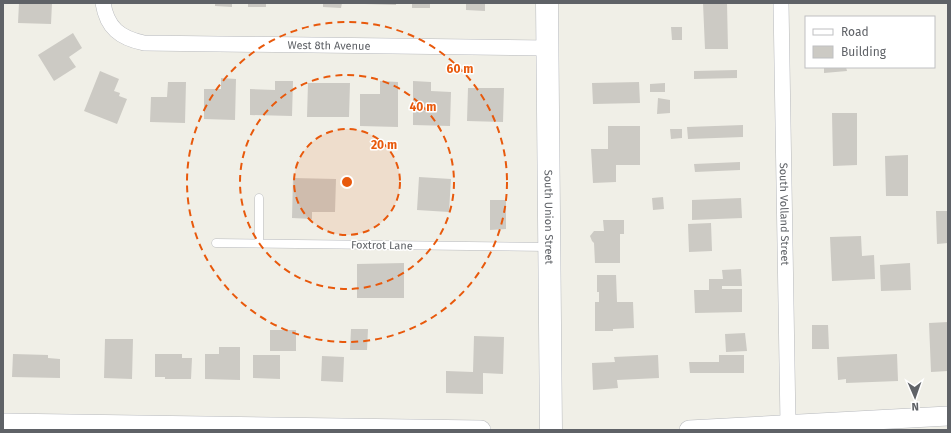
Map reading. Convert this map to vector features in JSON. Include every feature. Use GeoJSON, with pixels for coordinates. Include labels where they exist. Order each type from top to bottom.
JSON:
{"type":"FeatureCollection","features":[{"type":"Feature","properties":{"kind":"main road","name":"South Union Street"},"geometry":{"type":"LineString","coordinates":[[547,3],[551,430]]}},
{"type":"Feature","properties":{"kind":"street","name":"West 8th Avenue"},"geometry":{"type":"LineString","coordinates":[[104,3],[108,22],[120,34],[131,40],[144,42],[548,48]]}},
{"type":"Feature","properties":{"kind":"street","name":"South Volland Street"},"geometry":{"type":"LineString","coordinates":[[781,3],[788,424]]}},
{"type":"Feature","properties":{"kind":"street"},"geometry":{"type":"LineString","coordinates":[[689,430],[948,416]]}},
{"type":"Feature","properties":{"kind":"street"},"geometry":{"type":"LineString","coordinates":[[3,424],[481,430]]}},
{"type":"Feature","properties":{"kind":"lane"},"geometry":{"type":"LineString","coordinates":[[259,198],[259,243]]}},
{"type":"Feature","properties":{"kind":"lane","name":"Foxtrot Lane"},"geometry":{"type":"LineString","coordinates":[[216,243],[549,247]]}},
{"type":"Feature","properties":{"kind":"building"},"geometry":{"type":"Polygon","coordinates":[[[19,3],[52,3],[51,24],[18,23],[19,3]]]}},
{"type":"Feature","properties":{"kind":"building"},"geometry":{"type":"Polygon","coordinates":[[[215,3],[232,3],[232,7],[215,6],[215,3]]]}},
{"type":"Feature","properties":{"kind":"building"},"geometry":{"type":"Polygon","coordinates":[[[248,3],[266,3],[266,7],[248,7],[248,3]]]}},
{"type":"Feature","properties":{"kind":"building"},"geometry":{"type":"Polygon","coordinates":[[[323,3],[342,3],[341,8],[323,7],[323,3]]]}},
{"type":"Feature","properties":{"kind":"building"},"geometry":{"type":"Polygon","coordinates":[[[396,3],[396,5],[365,4],[396,3]]]}},
{"type":"Feature","properties":{"kind":"building"},"geometry":{"type":"Polygon","coordinates":[[[412,3],[430,3],[430,8],[412,8],[412,3]]]}},
{"type":"Feature","properties":{"kind":"building"},"geometry":{"type":"Polygon","coordinates":[[[466,3],[485,3],[485,11],[466,10],[466,3]]]}},
{"type":"Feature","properties":{"kind":"building"},"geometry":{"type":"Polygon","coordinates":[[[703,3],[727,3],[728,49],[705,49],[703,3]]]}},
{"type":"Feature","properties":{"kind":"building"},"geometry":{"type":"Polygon","coordinates":[[[671,27],[682,27],[682,40],[672,40],[671,27]]]}},
{"type":"Feature","properties":{"kind":"building"},"geometry":{"type":"Polygon","coordinates":[[[73,33],[82,48],[69,57],[76,67],[54,81],[38,55],[73,33]]]}},
{"type":"Feature","properties":{"kind":"building"},"geometry":{"type":"Polygon","coordinates":[[[824,68],[846,68],[847,71],[824,73],[824,68]]]}},
{"type":"Feature","properties":{"kind":"building"},"geometry":{"type":"Polygon","coordinates":[[[737,70],[737,78],[694,79],[694,71],[737,70]]]}},
{"type":"Feature","properties":{"kind":"building"},"geometry":{"type":"Polygon","coordinates":[[[100,71],[119,79],[114,91],[120,93],[119,96],[127,99],[117,124],[84,111],[100,71]]]}},
{"type":"Feature","properties":{"kind":"building"},"geometry":{"type":"Polygon","coordinates":[[[221,78],[236,79],[235,120],[204,119],[204,89],[221,89],[221,78]]]}},
{"type":"Feature","properties":{"kind":"building"},"geometry":{"type":"Polygon","coordinates":[[[275,81],[293,81],[292,116],[250,115],[250,89],[275,90],[275,81]]]}},
{"type":"Feature","properties":{"kind":"building"},"geometry":{"type":"Polygon","coordinates":[[[380,81],[398,82],[398,127],[360,126],[360,94],[380,94],[380,81]]]}},
{"type":"Feature","properties":{"kind":"building"},"geometry":{"type":"Polygon","coordinates":[[[413,81],[431,82],[431,91],[451,92],[450,126],[413,125],[413,81]]]}},
{"type":"Feature","properties":{"kind":"building"},"geometry":{"type":"Polygon","coordinates":[[[168,82],[186,82],[185,123],[150,122],[151,97],[167,97],[168,82]]]}},
{"type":"Feature","properties":{"kind":"building"},"geometry":{"type":"Polygon","coordinates":[[[639,82],[640,103],[593,104],[592,83],[639,82]]]}},
{"type":"Feature","properties":{"kind":"building"},"geometry":{"type":"Polygon","coordinates":[[[308,83],[350,83],[349,117],[307,117],[308,83]]]}},
{"type":"Feature","properties":{"kind":"building"},"geometry":{"type":"Polygon","coordinates":[[[665,83],[665,92],[650,92],[650,84],[665,83]]]}},
{"type":"Feature","properties":{"kind":"building"},"geometry":{"type":"Polygon","coordinates":[[[468,88],[504,88],[503,122],[467,121],[468,88]]]}},
{"type":"Feature","properties":{"kind":"building"},"geometry":{"type":"Polygon","coordinates":[[[658,98],[670,100],[670,113],[657,114],[658,98]]]}},
{"type":"Feature","properties":{"kind":"building"},"geometry":{"type":"Polygon","coordinates":[[[832,113],[857,113],[857,165],[833,166],[832,113]]]}},
{"type":"Feature","properties":{"kind":"building"},"geometry":{"type":"Polygon","coordinates":[[[743,125],[743,137],[688,139],[687,127],[743,125]]]}},
{"type":"Feature","properties":{"kind":"building"},"geometry":{"type":"Polygon","coordinates":[[[608,126],[640,126],[640,165],[616,165],[616,182],[593,183],[591,149],[608,149],[608,126]]]}},
{"type":"Feature","properties":{"kind":"building"},"geometry":{"type":"Polygon","coordinates":[[[670,129],[682,129],[682,138],[671,139],[670,129]]]}},
{"type":"Feature","properties":{"kind":"building"},"geometry":{"type":"Polygon","coordinates":[[[908,155],[908,196],[886,196],[885,156],[908,155]]]}},
{"type":"Feature","properties":{"kind":"building"},"geometry":{"type":"Polygon","coordinates":[[[740,162],[740,170],[695,172],[694,164],[740,162]]]}},
{"type":"Feature","properties":{"kind":"building"},"geometry":{"type":"Polygon","coordinates":[[[419,177],[451,179],[449,212],[417,210],[419,177]]]}},
{"type":"Feature","properties":{"kind":"building"},"geometry":{"type":"Polygon","coordinates":[[[293,178],[336,179],[335,212],[312,212],[312,219],[292,218],[293,178]]]}},
{"type":"Feature","properties":{"kind":"building"},"geometry":{"type":"Polygon","coordinates":[[[663,197],[664,209],[653,210],[652,198],[663,197]]]}},
{"type":"Feature","properties":{"kind":"building"},"geometry":{"type":"Polygon","coordinates":[[[741,198],[742,218],[692,220],[692,200],[741,198]]]}},
{"type":"Feature","properties":{"kind":"building"},"geometry":{"type":"Polygon","coordinates":[[[490,200],[506,200],[506,229],[490,230],[490,200]]]}},
{"type":"Feature","properties":{"kind":"building"},"geometry":{"type":"Polygon","coordinates":[[[936,211],[948,211],[948,243],[937,244],[936,211]]]}},
{"type":"Feature","properties":{"kind":"building"},"geometry":{"type":"Polygon","coordinates":[[[603,220],[624,220],[624,234],[620,234],[620,263],[595,263],[594,243],[590,236],[594,231],[604,231],[603,220]]]}},
{"type":"Feature","properties":{"kind":"building"},"geometry":{"type":"Polygon","coordinates":[[[711,223],[712,251],[689,252],[688,224],[711,223]]]}},
{"type":"Feature","properties":{"kind":"building"},"geometry":{"type":"Polygon","coordinates":[[[861,236],[862,256],[874,255],[875,279],[832,281],[830,237],[861,236]]]}},
{"type":"Feature","properties":{"kind":"building"},"geometry":{"type":"Polygon","coordinates":[[[404,263],[404,298],[357,298],[357,264],[404,263]]]}},
{"type":"Feature","properties":{"kind":"building"},"geometry":{"type":"Polygon","coordinates":[[[910,263],[911,290],[881,291],[880,265],[910,263]]]}},
{"type":"Feature","properties":{"kind":"building"},"geometry":{"type":"Polygon","coordinates":[[[741,269],[742,286],[722,286],[722,289],[742,289],[742,312],[695,313],[694,290],[709,290],[709,279],[723,279],[722,270],[741,269]]]}},
{"type":"Feature","properties":{"kind":"building"},"geometry":{"type":"Polygon","coordinates":[[[597,275],[616,275],[617,302],[633,302],[634,328],[613,329],[613,331],[595,331],[595,302],[599,302],[599,292],[597,292],[597,275]]]}},
{"type":"Feature","properties":{"kind":"building"},"geometry":{"type":"Polygon","coordinates":[[[948,322],[948,371],[931,372],[929,323],[948,322]]]}},
{"type":"Feature","properties":{"kind":"building"},"geometry":{"type":"Polygon","coordinates":[[[812,325],[828,325],[829,349],[812,349],[812,325]]]}},
{"type":"Feature","properties":{"kind":"building"},"geometry":{"type":"Polygon","coordinates":[[[351,329],[368,329],[367,350],[350,350],[351,329]]]}},
{"type":"Feature","properties":{"kind":"building"},"geometry":{"type":"Polygon","coordinates":[[[270,330],[296,330],[296,351],[270,351],[270,330]]]}},
{"type":"Feature","properties":{"kind":"building"},"geometry":{"type":"Polygon","coordinates":[[[745,333],[747,351],[726,352],[725,334],[745,333]]]}},
{"type":"Feature","properties":{"kind":"building"},"geometry":{"type":"Polygon","coordinates":[[[474,336],[504,337],[503,374],[483,373],[483,394],[446,393],[446,371],[473,372],[474,336]]]}},
{"type":"Feature","properties":{"kind":"building"},"geometry":{"type":"Polygon","coordinates":[[[105,339],[133,339],[132,379],[104,378],[105,339]]]}},
{"type":"Feature","properties":{"kind":"building"},"geometry":{"type":"Polygon","coordinates":[[[219,347],[240,347],[240,380],[205,379],[205,354],[219,354],[219,347]]]}},
{"type":"Feature","properties":{"kind":"building"},"geometry":{"type":"Polygon","coordinates":[[[13,354],[48,355],[48,358],[60,359],[60,378],[12,377],[13,354]]]}},
{"type":"Feature","properties":{"kind":"building"},"geometry":{"type":"Polygon","coordinates":[[[155,354],[182,354],[182,358],[192,358],[191,379],[165,379],[165,377],[155,377],[155,354]]]}},
{"type":"Feature","properties":{"kind":"building"},"geometry":{"type":"Polygon","coordinates":[[[897,354],[898,381],[846,383],[846,379],[838,380],[837,357],[897,354]]]}},
{"type":"Feature","properties":{"kind":"building"},"geometry":{"type":"Polygon","coordinates":[[[253,355],[280,355],[280,379],[253,378],[253,355]]]}},
{"type":"Feature","properties":{"kind":"building"},"geometry":{"type":"Polygon","coordinates":[[[658,355],[659,378],[617,380],[618,388],[593,390],[592,363],[615,362],[614,357],[658,355]]]}},
{"type":"Feature","properties":{"kind":"building"},"geometry":{"type":"Polygon","coordinates":[[[719,355],[744,355],[744,373],[690,373],[689,362],[719,362],[719,355]]]}},
{"type":"Feature","properties":{"kind":"building"},"geometry":{"type":"Polygon","coordinates":[[[322,356],[344,357],[343,382],[321,381],[322,356]]]}}]}
